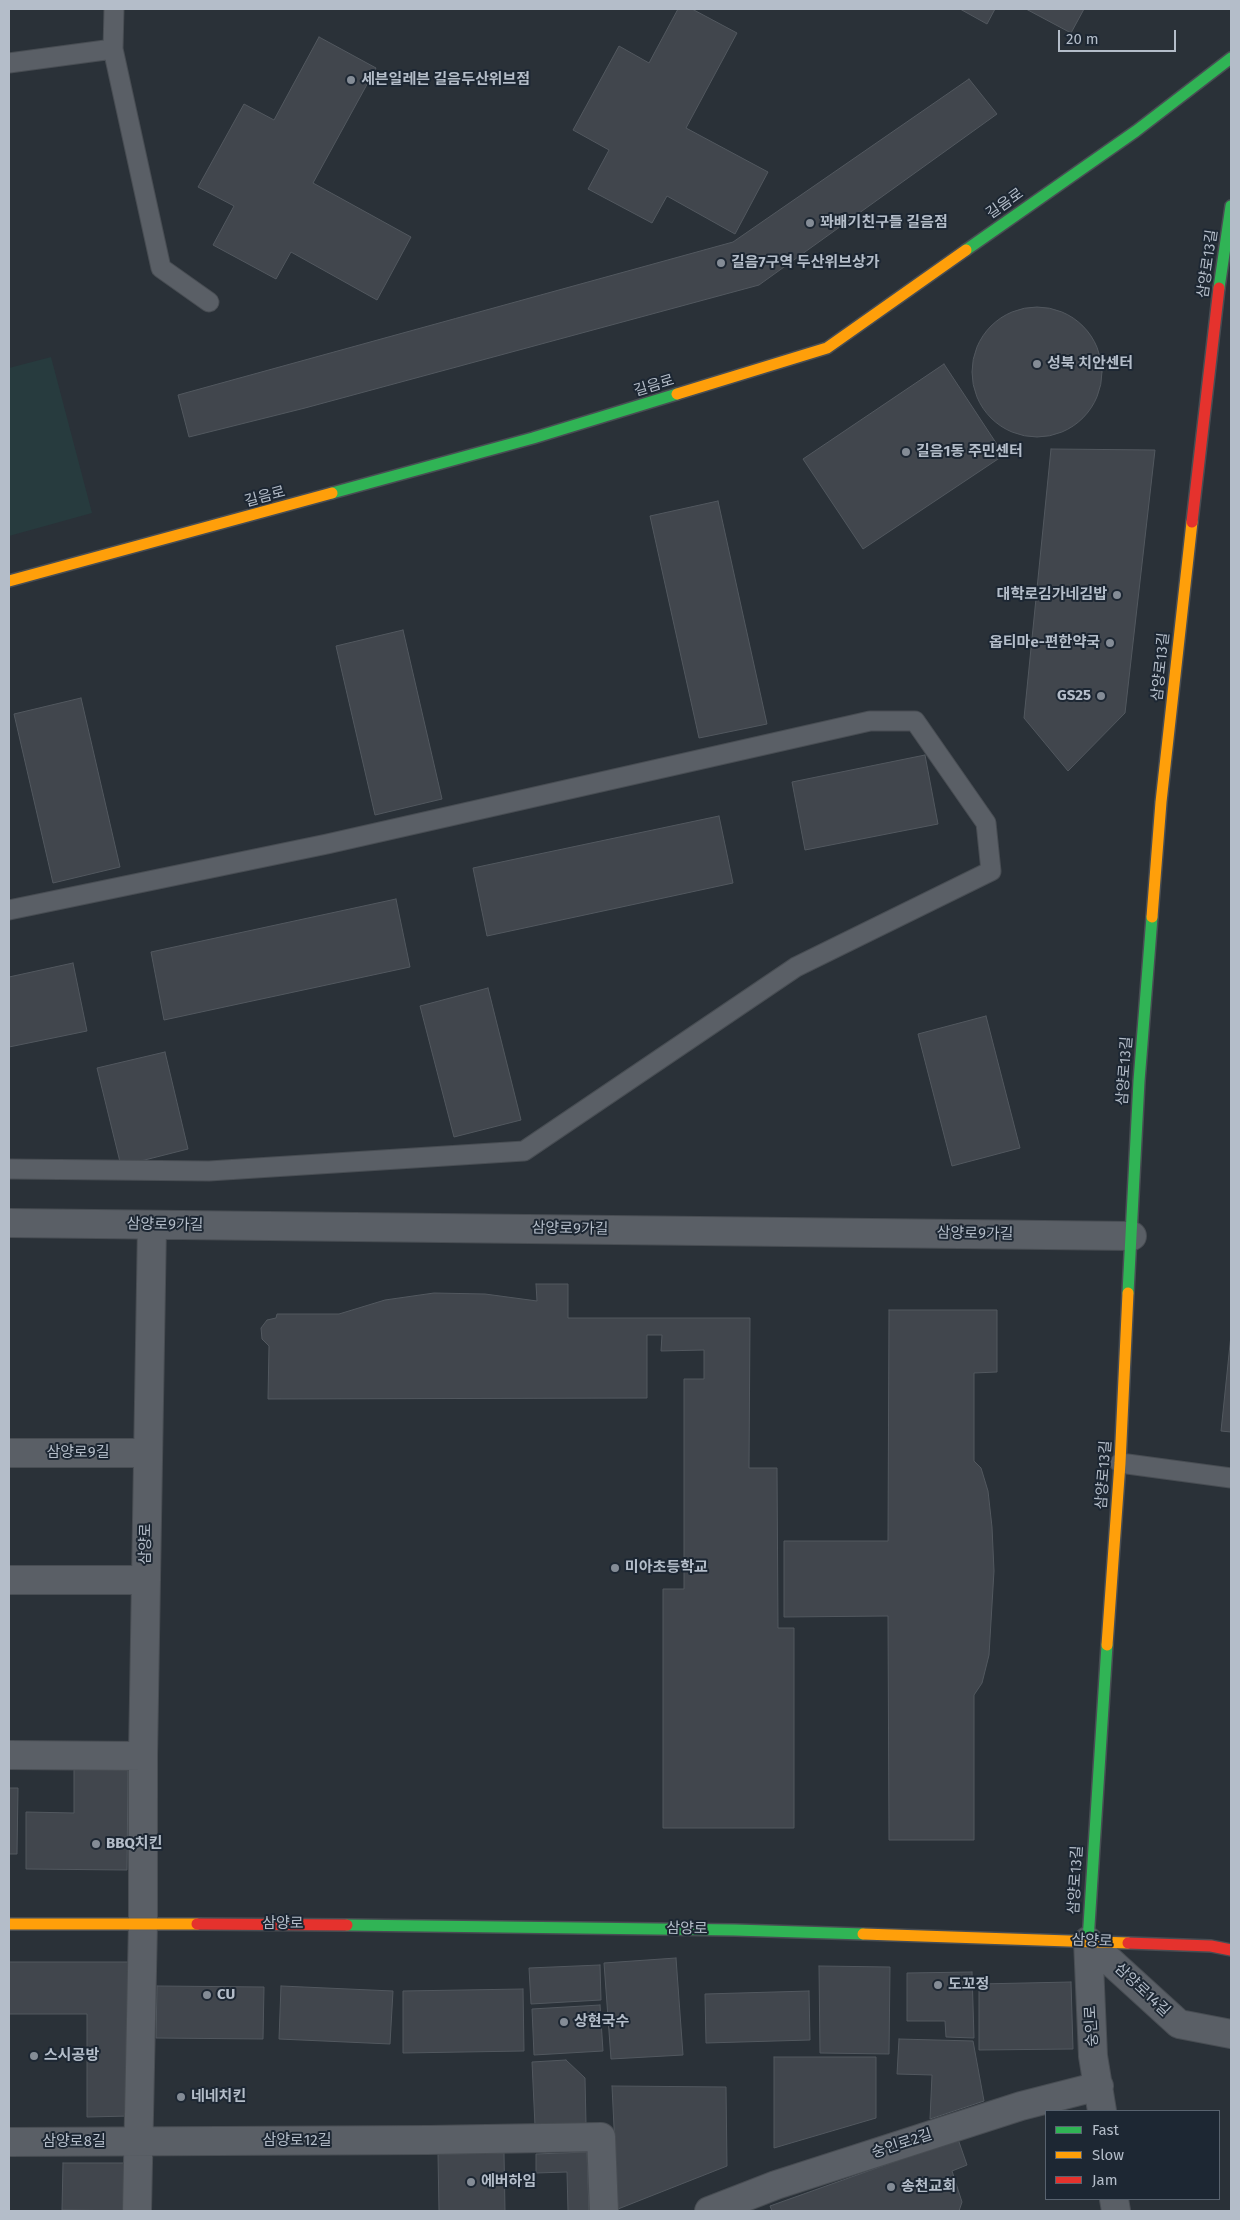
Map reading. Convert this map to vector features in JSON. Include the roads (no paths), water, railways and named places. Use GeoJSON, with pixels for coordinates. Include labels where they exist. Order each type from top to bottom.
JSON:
{"type":"FeatureCollection","features":[{"type":"Feature","properties":{"kind":"street","name":"길음로"},"geometry":{"type":"LineString","coordinates":[[9,581],[533,438],[827,348],[1136,131],[1231,58]]}},
{"type":"Feature","properties":{"kind":"street","name":"삼양로13길"},"geometry":{"type":"LineString","coordinates":[[1088,1941],[1093,1840],[1120,1463],[1139,1081],[1161,802],[1211,344],[1231,206]]}},
{"type":"Feature","properties":{"kind":"street","name":"삼양로9가길"},"geometry":{"type":"LineString","coordinates":[[9,1223],[1132,1236]]}},
{"type":"Feature","properties":{"kind":"street","name":"삼양로"},"geometry":{"type":"LineString","coordinates":[[143,1923],[143,1756],[152,1225]]}},
{"type":"Feature","properties":{"kind":"street","name":"삼양로9길"},"geometry":{"type":"LineString","coordinates":[[9,1453],[147,1454]]}},
{"type":"Feature","properties":{"kind":"street"},"geometry":{"type":"LineString","coordinates":[[9,1580],[146,1580]]}},
{"type":"Feature","properties":{"kind":"street"},"geometry":{"type":"LineString","coordinates":[[9,1755],[143,1756]]}},
{"type":"Feature","properties":{"kind":"street","name":"삼양로"},"geometry":{"type":"LineString","coordinates":[[9,1924],[143,1923],[735,1930],[1088,1941],[1211,1946],[1231,1950]]}},
{"type":"Feature","properties":{"kind":"street"},"geometry":{"type":"LineString","coordinates":[[137,2211],[143,1923]]}},
{"type":"Feature","properties":{"kind":"street","name":"삼양로14길"},"geometry":{"type":"LineString","coordinates":[[1088,1941],[1179,2024],[1231,2034]]}},
{"type":"Feature","properties":{"kind":"street","name":"숭인로"},"geometry":{"type":"LineString","coordinates":[[1088,1941],[1093,2056],[1100,2099]]}},
{"type":"Feature","properties":{"kind":"street","name":"숭인로2길"},"geometry":{"type":"LineString","coordinates":[[709,2211],[776,2185],[1021,2106],[1100,2099]]}},
{"type":"Feature","properties":{"kind":"street","name":"삼양로12길"},"geometry":{"type":"LineString","coordinates":[[139,2142],[600,2137],[604,2211]]}},
{"type":"Feature","properties":{"kind":"street","name":"삼양로8길"},"geometry":{"type":"LineString","coordinates":[[9,2142],[139,2142]]}},
{"type":"Feature","properties":{"kind":"lane"},"geometry":{"type":"LineString","coordinates":[[114,9],[113,50],[161,268],[209,302]]}},
{"type":"Feature","properties":{"kind":"lane"},"geometry":{"type":"LineString","coordinates":[[9,62],[113,50]]}},
{"type":"Feature","properties":{"kind":"lane"},"geometry":{"type":"LineString","coordinates":[[9,910],[328,844],[870,721],[916,721],[986,823],[991,872],[796,967],[524,1151],[209,1171],[9,1169]]}},
{"type":"Feature","properties":{"kind":"lane"},"geometry":{"type":"LineString","coordinates":[[1120,1463],[1231,1478]]}},
{"type":"Feature","properties":{"kind":"place","name":"세븐일레븐 길음두산위브점"},"geometry":{"type":"Point","coordinates":[351,80]}},
{"type":"Feature","properties":{"kind":"place","name":"꽈배기친구들 길음점"},"geometry":{"type":"Point","coordinates":[810,223]}},
{"type":"Feature","properties":{"kind":"place","name":"길음7구역 두산위브상가"},"geometry":{"type":"Point","coordinates":[721,263]}},
{"type":"Feature","properties":{"kind":"place","name":"성북 치안센터"},"geometry":{"type":"Point","coordinates":[1037,364]}},
{"type":"Feature","properties":{"kind":"place","name":"길음1동 주민센터"},"geometry":{"type":"Point","coordinates":[906,452]}},
{"type":"Feature","properties":{"kind":"place","name":"대학로김가네김밥"},"geometry":{"type":"Point","coordinates":[1117,595]}},
{"type":"Feature","properties":{"kind":"place","name":"옵티마e-편한약국"},"geometry":{"type":"Point","coordinates":[1110,643]}},
{"type":"Feature","properties":{"kind":"place","name":"GS25"},"geometry":{"type":"Point","coordinates":[1101,696]}},
{"type":"Feature","properties":{"kind":"place","name":"미아초등학교"},"geometry":{"type":"Point","coordinates":[615,1568]}},
{"type":"Feature","properties":{"kind":"place","name":"BBQ치킨"},"geometry":{"type":"Point","coordinates":[96,1844]}},
{"type":"Feature","properties":{"kind":"place","name":"도꼬정"},"geometry":{"type":"Point","coordinates":[938,1985]}},
{"type":"Feature","properties":{"kind":"place","name":"CU"},"geometry":{"type":"Point","coordinates":[207,1995]}},
{"type":"Feature","properties":{"kind":"place","name":"상현국수"},"geometry":{"type":"Point","coordinates":[564,2022]}},
{"type":"Feature","properties":{"kind":"place","name":"스시공방"},"geometry":{"type":"Point","coordinates":[34,2056]}},
{"type":"Feature","properties":{"kind":"place","name":"네네치킨"},"geometry":{"type":"Point","coordinates":[181,2097]}},
{"type":"Feature","properties":{"kind":"place","name":"에버하임"},"geometry":{"type":"Point","coordinates":[471,2182]}},
{"type":"Feature","properties":{"kind":"place","name":"송천교회"},"geometry":{"type":"Point","coordinates":[891,2187]}}]}
